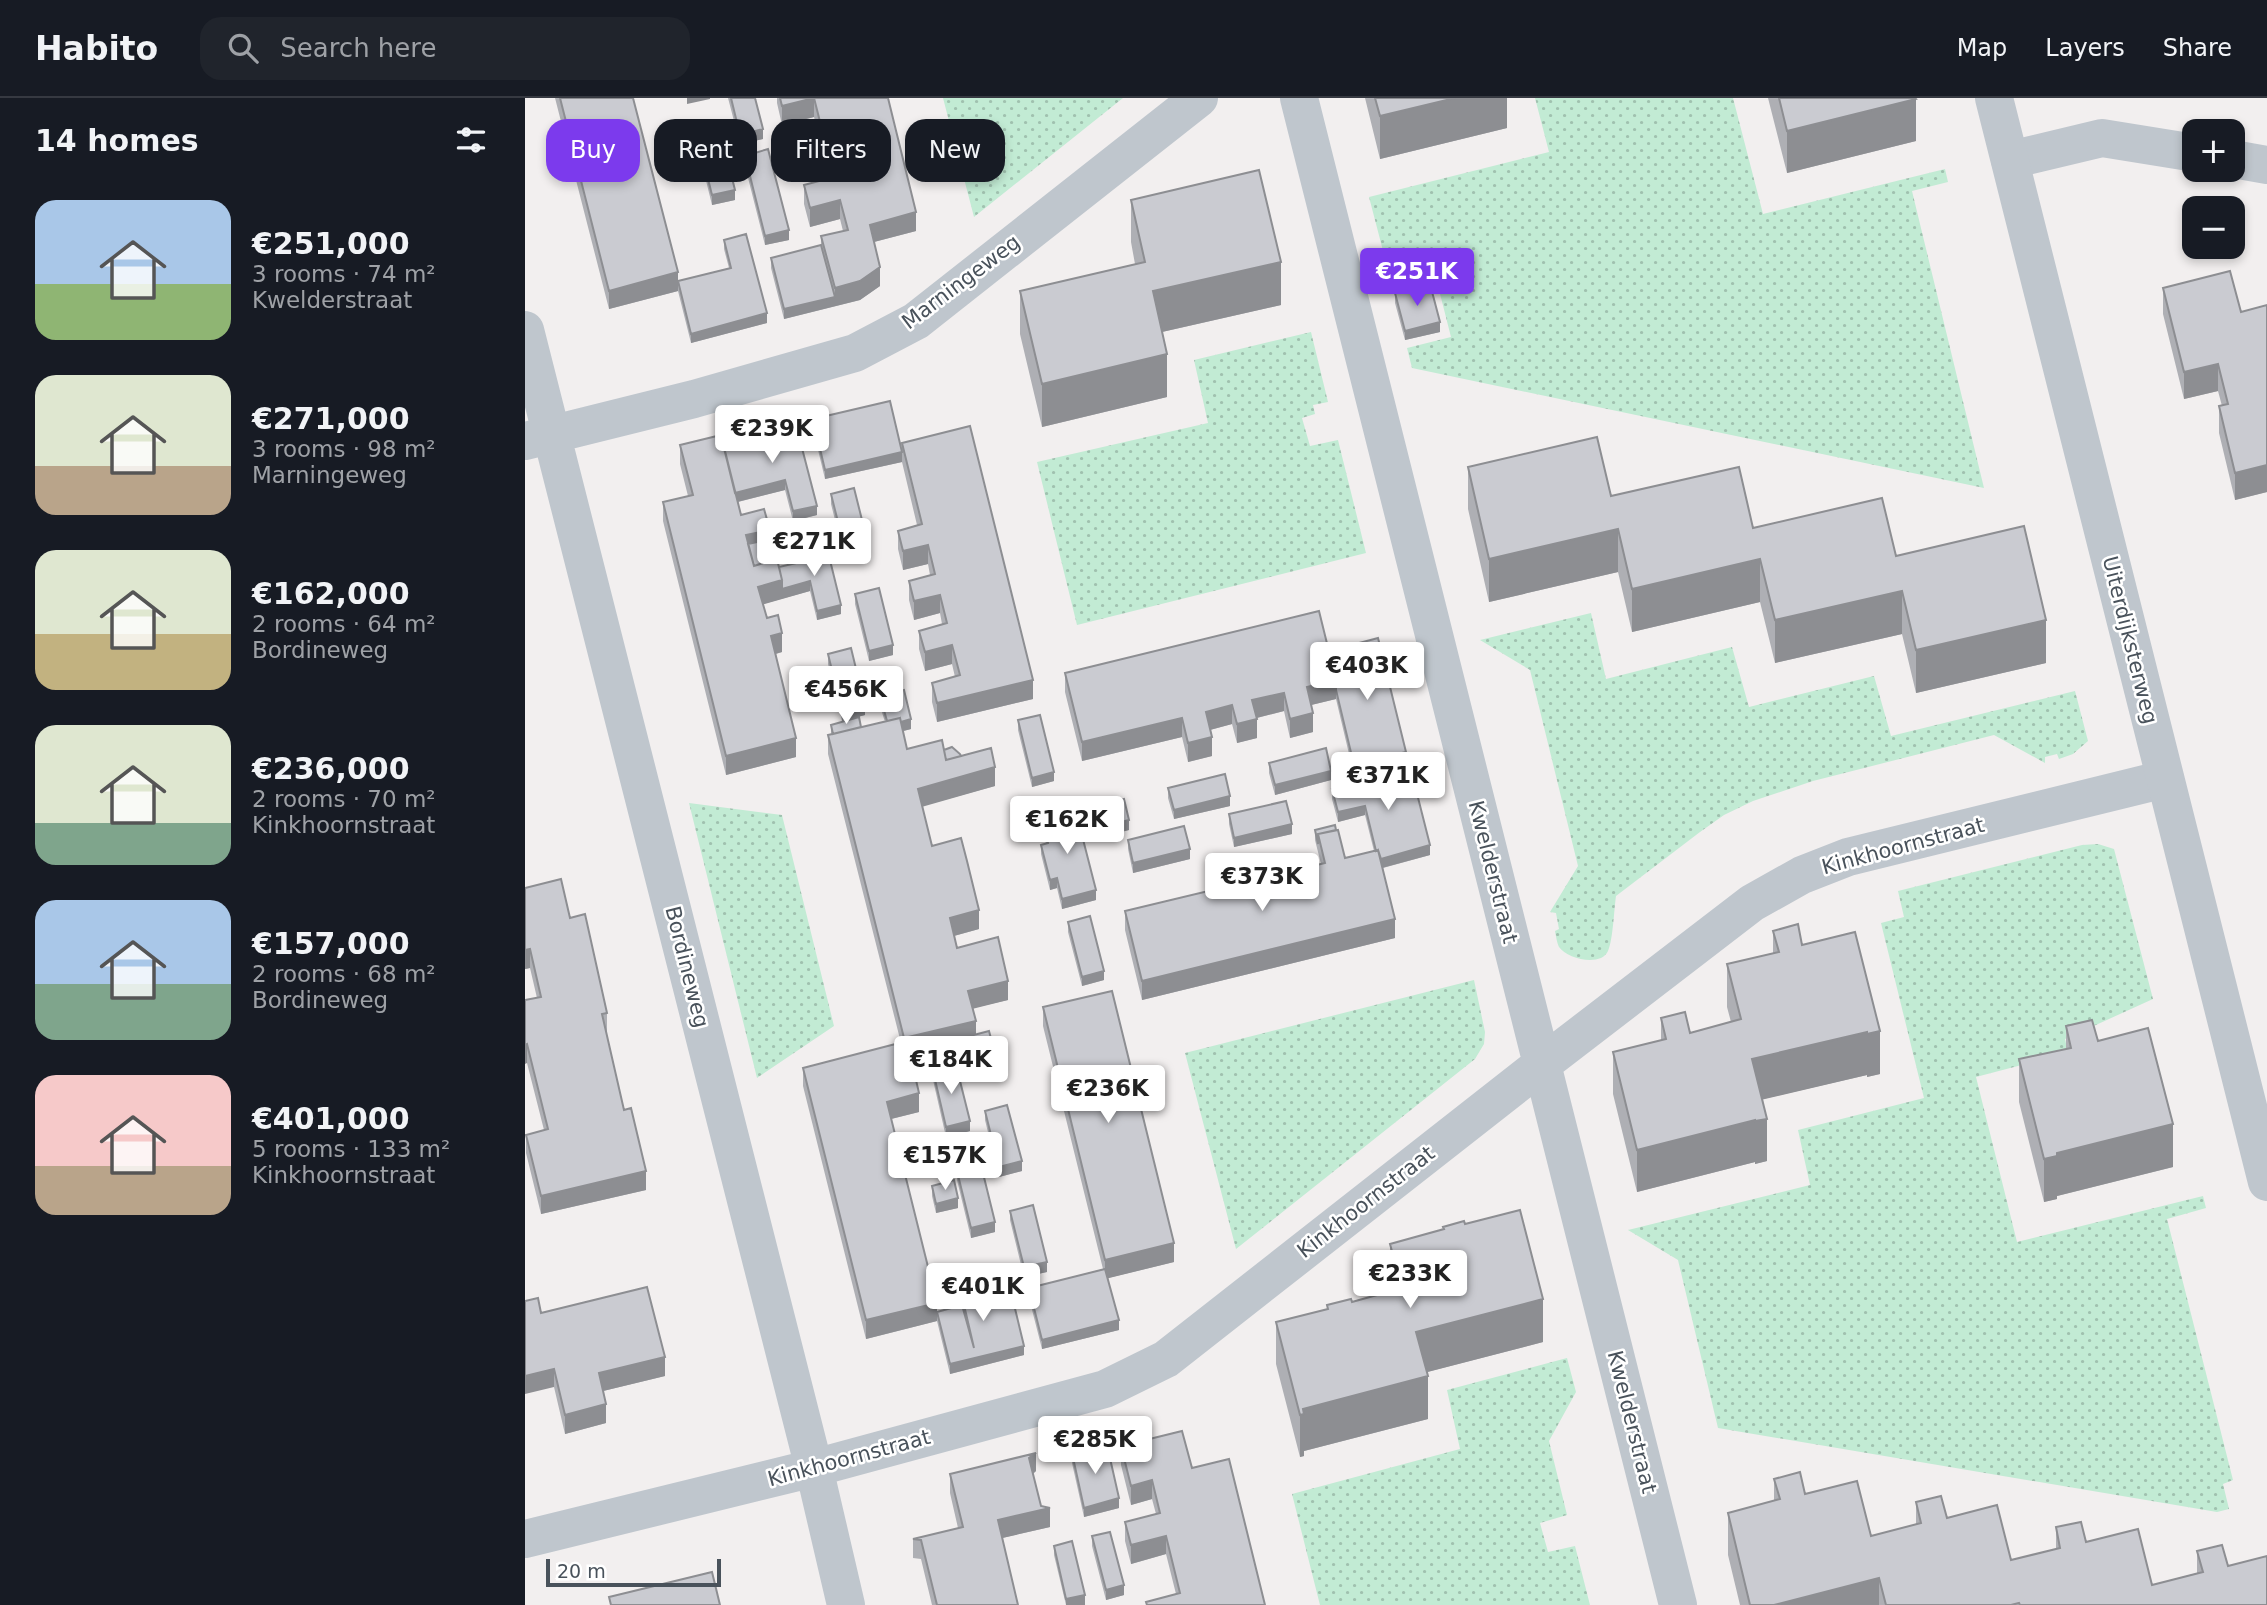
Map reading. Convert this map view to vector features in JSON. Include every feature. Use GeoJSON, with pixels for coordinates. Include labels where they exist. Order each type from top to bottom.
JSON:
{"type":"FeatureCollection","features":[{"type":"Feature","properties":{"kind":"street","name":"Marningeweg"},"geometry":{"type":"LineString","coordinates":[[538,438],[694,399],[855,353],[916,321],[1199,98]]}},
{"type":"Feature","properties":{"kind":"street","name":"Kwelderstraat"},"geometry":{"type":"LineString","coordinates":[[1299,98],[1678,1605]]}},
{"type":"Feature","properties":{"kind":"street","name":"Uiterdijksterweg"},"geometry":{"type":"LineString","coordinates":[[1994,98],[2267,1182]]}},
{"type":"Feature","properties":{"kind":"street"},"geometry":{"type":"LineString","coordinates":[[2010,160],[2102,138],[2182,151]]}},
{"type":"Feature","properties":{"kind":"street"},"geometry":{"type":"LineString","coordinates":[[2245,161],[2267,164]]}},
{"type":"Feature","properties":{"kind":"street","name":"Bordineweg"},"geometry":{"type":"LineString","coordinates":[[525,330],[538,438],[814,1468],[846,1605]]}},
{"type":"Feature","properties":{"kind":"street","name":"Kinkhoornstraat"},"geometry":{"type":"LineString","coordinates":[[525,1539],[814,1468],[1105,1389],[1165,1359],[1752,903],[1803,875],[1848,857],[2165,779]]}},
{"type":"Feature","properties":{"kind":"green space"},"geometry":{"type":"Polygon","coordinates":[[[943,98],[1123,98],[974,217],[965,182],[1005,182],[1005,119],[948,119],[943,98]]]}},
{"type":"Feature","properties":{"kind":"green space"},"geometry":{"type":"Polygon","coordinates":[[[1535,98],[1733,98],[1763,214],[1945,169],[1948,182],[1912,191],[1984,488],[1412,368],[1407,348],[1451,337],[1437,282],[1394,293],[1369,197],[1549,152],[1535,98]]]}},
{"type":"Feature","properties":{"kind":"green space"},"geometry":{"type":"Polygon","coordinates":[[[1311,332],[1328,402],[1313,405],[1315,414],[1302,418],[1310,446],[1338,440],[1366,553],[1077,625],[1037,462],[1208,423],[1194,360],[1311,332]]]}},
{"type":"Feature","properties":{"kind":"green space"},"geometry":{"type":"Polygon","coordinates":[[[1591,613],[1606,679],[1732,647],[1749,707],[1874,676],[1891,736],[2075,691],[2088,741],[2073,754],[2059,759],[2057,754],[2045,757],[2045,763],[1994,735],[1813,781],[1753,801],[1724,815],[1616,896],[1608,951],[1599,959],[1576,958],[1559,947],[1555,931],[1559,929],[1556,913],[1550,912],[1578,866],[1530,670],[1480,640],[1591,613]]]}},
{"type":"Feature","properties":{"kind":"green space"},"geometry":{"type":"Polygon","coordinates":[[[689,803],[782,815],[834,1026],[757,1078],[689,803]]]}},
{"type":"Feature","properties":{"kind":"green space"},"geometry":{"type":"Polygon","coordinates":[[[2098,844],[2114,849],[2153,999],[2065,1039],[2068,1053],[1976,1077],[2017,1242],[2203,1196],[2206,1208],[2167,1219],[2233,1480],[2223,1484],[2229,1509],[2217,1512],[1718,1428],[1678,1260],[1628,1230],[1810,1185],[1798,1130],[1924,1098],[1881,923],[1904,917],[1898,891],[2082,845],[2098,844]]]}},
{"type":"Feature","properties":{"kind":"green space"},"geometry":{"type":"Polygon","coordinates":[[[1474,980],[1485,1032],[1484,1044],[1475,1059],[1236,1249],[1185,1053],[1474,980]]]}},
{"type":"Feature","properties":{"kind":"green space"},"geometry":{"type":"Polygon","coordinates":[[[1567,1358],[1576,1392],[1549,1441],[1567,1515],[1540,1523],[1548,1552],[1575,1546],[1590,1605],[1320,1605],[1292,1494],[1460,1449],[1447,1390],[1567,1358]]]}},
{"type":"Feature","properties":{"kind":"building"},"geometry":{"type":"Polygon","coordinates":[[[560,98],[633,98],[638,119],[565,119],[560,98]]]}},
{"type":"Feature","properties":{"kind":"building"},"geometry":{"type":"Polygon","coordinates":[[[731,98],[755,98],[763,129],[757,131],[757,119],[736,119],[731,98]]]}},
{"type":"Feature","properties":{"kind":"building"},"geometry":{"type":"Polygon","coordinates":[[[780,98],[814,98],[782,106],[780,98]]]}},
{"type":"Feature","properties":{"kind":"building"},"geometry":{"type":"Polygon","coordinates":[[[814,98],[888,98],[905,167],[905,182],[909,182],[916,212],[870,225],[880,267],[860,281],[835,288],[821,236],[848,230],[840,200],[810,208],[804,185],[815,182],[891,182],[891,119],[819,119],[814,98]]]}},
{"type":"Feature","properties":{"kind":"building"},"geometry":{"type":"Polygon","coordinates":[[[1375,98],[1455,98],[1380,116],[1375,98]]]}},
{"type":"Feature","properties":{"kind":"building"},"geometry":{"type":"Polygon","coordinates":[[[1779,98],[1915,98],[1916,99],[1787,131],[1779,98]]]}},
{"type":"Feature","properties":{"kind":"building"},"geometry":{"type":"Polygon","coordinates":[[[640,125],[678,272],[609,291],[581,182],[640,182],[640,125]]]}},
{"type":"Feature","properties":{"kind":"building"},"geometry":{"type":"Polygon","coordinates":[[[768,149],[771,182],[777,182],[789,230],[765,236],[752,182],[757,182],[757,152],[768,149]]]}},
{"type":"Feature","properties":{"kind":"building"},"geometry":{"type":"Polygon","coordinates":[[[1259,170],[1281,262],[1153,291],[1167,354],[1042,384],[1020,291],[1145,262],[1131,200],[1259,170]]]}},
{"type":"Feature","properties":{"kind":"building"},"geometry":{"type":"Polygon","coordinates":[[[709,182],[733,182],[735,190],[712,195],[709,182]]]}},
{"type":"Feature","properties":{"kind":"building"},"geometry":{"type":"Polygon","coordinates":[[[746,234],[767,313],[691,334],[678,281],[731,268],[724,240],[746,234]]]}},
{"type":"Feature","properties":{"kind":"building"},"geometry":{"type":"Polygon","coordinates":[[[821,245],[835,297],[784,309],[771,258],[821,245]]]}},
{"type":"Feature","properties":{"kind":"building"},"geometry":{"type":"Polygon","coordinates":[[[2230,271],[2241,312],[2267,305],[2267,465],[2235,473],[2219,406],[2228,404],[2218,364],[2184,372],[2163,288],[2230,271]]]}},
{"type":"Feature","properties":{"kind":"building"},"geometry":{"type":"Polygon","coordinates":[[[1430,284],[1440,322],[1405,331],[1395,293],[1430,284]]]}},
{"type":"Feature","properties":{"kind":"building"},"geometry":{"type":"Polygon","coordinates":[[[890,401],[902,452],[825,470],[813,419],[890,401]]]}},
{"type":"Feature","properties":{"kind":"building"},"geometry":{"type":"Polygon","coordinates":[[[796,425],[817,506],[793,511],[785,480],[735,493],[723,444],[796,425]]]}},
{"type":"Feature","properties":{"kind":"building"},"geometry":{"type":"Polygon","coordinates":[[[970,426],[1033,680],[937,703],[932,683],[960,675],[952,645],[925,652],[919,631],[947,623],[940,595],[914,601],[909,581],[935,574],[928,545],[903,551],[898,531],[922,524],[902,443],[970,426]]]}},
{"type":"Feature","properties":{"kind":"building"},"geometry":{"type":"Polygon","coordinates":[[[721,435],[741,515],[764,509],[770,530],[746,535],[754,566],[777,559],[782,580],[758,587],[767,618],[778,615],[782,633],[771,636],[796,738],[726,756],[663,502],[693,495],[680,445],[721,435]]]}},
{"type":"Feature","properties":{"kind":"building"},"geometry":{"type":"Polygon","coordinates":[[[1597,437],[1611,496],[1739,467],[1753,528],[1882,498],[1896,556],[2024,526],[2046,620],[1916,650],[1902,591],[1775,620],[1760,559],[1632,589],[1618,529],[1489,559],[1468,467],[1597,437]]]}},
{"type":"Feature","properties":{"kind":"building"},"geometry":{"type":"Polygon","coordinates":[[[854,488],[868,544],[845,550],[831,494],[854,488]]]}},
{"type":"Feature","properties":{"kind":"building"},"geometry":{"type":"Polygon","coordinates":[[[770,539],[775,559],[754,566],[748,544],[770,539]]]}},
{"type":"Feature","properties":{"kind":"building"},"geometry":{"type":"Polygon","coordinates":[[[827,548],[841,605],[817,611],[810,581],[782,589],[779,567],[805,561],[803,554],[827,548]]]}},
{"type":"Feature","properties":{"kind":"building"},"geometry":{"type":"Polygon","coordinates":[[[879,588],[893,645],[869,651],[855,594],[879,588]]]}},
{"type":"Feature","properties":{"kind":"building"},"geometry":{"type":"Polygon","coordinates":[[[1319,611],[1336,680],[1307,687],[1313,713],[1290,719],[1284,693],[1252,700],[1257,719],[1237,724],[1232,705],[1206,712],[1212,737],[1188,743],[1182,718],[1082,742],[1065,673],[1319,611]]]}},
{"type":"Feature","properties":{"kind":"building"},"geometry":{"type":"Polygon","coordinates":[[[1378,638],[1406,752],[1354,765],[1329,651],[1378,638]]]}},
{"type":"Feature","properties":{"kind":"building"},"geometry":{"type":"Polygon","coordinates":[[[851,648],[865,706],[842,711],[828,654],[851,648]]]}},
{"type":"Feature","properties":{"kind":"building"},"geometry":{"type":"Polygon","coordinates":[[[904,690],[911,719],[901,722],[900,718],[887,721],[880,696],[904,690]]]}},
{"type":"Feature","properties":{"kind":"building"},"geometry":{"type":"Polygon","coordinates":[[[1040,715],[1054,772],[1032,778],[1018,720],[1040,715]]]}},
{"type":"Feature","properties":{"kind":"building"},"geometry":{"type":"Polygon","coordinates":[[[859,717],[861,727],[833,734],[831,725],[859,717]]]}},
{"type":"Feature","properties":{"kind":"building"},"geometry":{"type":"Polygon","coordinates":[[[900,718],[907,749],[942,740],[946,760],[991,748],[995,767],[918,789],[932,846],[961,838],[967,861],[979,910],[950,918],[957,948],[998,937],[1008,981],[968,991],[976,1021],[904,1038],[828,735],[900,718]]]}},
{"type":"Feature","properties":{"kind":"building"},"geometry":{"type":"Polygon","coordinates":[[[952,747],[961,756],[946,760],[944,750],[952,747]]]}},
{"type":"Feature","properties":{"kind":"building"},"geometry":{"type":"Polygon","coordinates":[[[1326,748],[1331,771],[1275,785],[1269,763],[1326,748]]]}},
{"type":"Feature","properties":{"kind":"building"},"geometry":{"type":"Polygon","coordinates":[[[1411,770],[1430,845],[1381,859],[1378,850],[1376,851],[1365,806],[1338,812],[1332,789],[1411,770]]]}},
{"type":"Feature","properties":{"kind":"building"},"geometry":{"type":"Polygon","coordinates":[[[1225,774],[1230,796],[1174,810],[1168,788],[1225,774]]]}},
{"type":"Feature","properties":{"kind":"building"},"geometry":{"type":"Polygon","coordinates":[[[1124,799],[1129,820],[1101,827],[1096,806],[1124,799]]]}},
{"type":"Feature","properties":{"kind":"building"},"geometry":{"type":"Polygon","coordinates":[[[1286,801],[1292,824],[1234,838],[1229,814],[1286,801]]]}},
{"type":"Feature","properties":{"kind":"building"},"geometry":{"type":"Polygon","coordinates":[[[1076,812],[1096,890],[1062,899],[1057,878],[1050,880],[1041,845],[1048,843],[1043,820],[1076,812]]]}},
{"type":"Feature","properties":{"kind":"building"},"geometry":{"type":"Polygon","coordinates":[[[1335,825],[1336,830],[1318,834],[1318,844],[1315,830],[1335,825]]]}},
{"type":"Feature","properties":{"kind":"building"},"geometry":{"type":"Polygon","coordinates":[[[1184,826],[1190,849],[1133,863],[1128,840],[1184,826]]]}},
{"type":"Feature","properties":{"kind":"building"},"geometry":{"type":"Polygon","coordinates":[[[1338,830],[1345,858],[1378,850],[1395,919],[1142,981],[1125,911],[1325,863],[1318,834],[1338,830]]]}},
{"type":"Feature","properties":{"kind":"building"},"geometry":{"type":"Polygon","coordinates":[[[561,879],[570,918],[585,914],[607,1013],[602,1014],[624,1110],[631,1108],[646,1171],[541,1196],[526,1135],[548,1129],[527,1044],[525,1045],[525,1000],[541,997],[530,949],[525,950],[525,888],[561,879]]]}},
{"type":"Feature","properties":{"kind":"building"},"geometry":{"type":"Polygon","coordinates":[[[1090,916],[1104,971],[1082,977],[1068,922],[1090,916]]]}},
{"type":"Feature","properties":{"kind":"building"},"geometry":{"type":"Polygon","coordinates":[[[1798,924],[1802,945],[1855,932],[1880,1031],[1752,1059],[1767,1119],[1637,1150],[1613,1052],[1666,1039],[1661,1018],[1685,1012],[1690,1033],[1741,1019],[1727,964],[1779,952],[1773,931],[1798,924]]]}},
{"type":"Feature","properties":{"kind":"building"},"geometry":{"type":"Polygon","coordinates":[[[1112,991],[1174,1243],[1105,1260],[1043,1007],[1112,991]]]}},
{"type":"Feature","properties":{"kind":"building"},"geometry":{"type":"Polygon","coordinates":[[[2092,1020],[2098,1041],[2148,1028],[2173,1124],[2057,1153],[2057,1156],[2044,1159],[2019,1059],[2071,1048],[2066,1026],[2092,1020]]]}},
{"type":"Feature","properties":{"kind":"building"},"geometry":{"type":"Polygon","coordinates":[[[989,1031],[997,1061],[973,1067],[966,1037],[989,1031]]]}},
{"type":"Feature","properties":{"kind":"building"},"geometry":{"type":"Polygon","coordinates":[[[907,1041],[919,1093],[887,1102],[937,1303],[866,1320],[803,1068],[907,1041]]]}},
{"type":"Feature","properties":{"kind":"building"},"geometry":{"type":"Polygon","coordinates":[[[956,1065],[970,1121],[946,1127],[933,1071],[956,1065]]]}},
{"type":"Feature","properties":{"kind":"building"},"geometry":{"type":"Polygon","coordinates":[[[1007,1105],[1022,1161],[999,1167],[985,1111],[1007,1105]]]}},
{"type":"Feature","properties":{"kind":"building"},"geometry":{"type":"Polygon","coordinates":[[[981,1165],[995,1222],[971,1228],[957,1171],[981,1165]]]}},
{"type":"Feature","properties":{"kind":"building"},"geometry":{"type":"Polygon","coordinates":[[[954,1180],[958,1198],[936,1204],[932,1186],[954,1180]]]}},
{"type":"Feature","properties":{"kind":"building"},"geometry":{"type":"Polygon","coordinates":[[[1033,1205],[1047,1262],[1024,1267],[1010,1211],[1033,1205]]]}},
{"type":"Feature","properties":{"kind":"building"},"geometry":{"type":"Polygon","coordinates":[[[1520,1210],[1543,1299],[1416,1332],[1428,1376],[1303,1409],[1304,1414],[1300,1415],[1276,1322],[1328,1309],[1327,1305],[1351,1299],[1352,1302],[1402,1288],[1390,1244],[1464,1221],[1465,1224],[1520,1210]]]}},
{"type":"Feature","properties":{"kind":"building"},"geometry":{"type":"Polygon","coordinates":[[[1005,1267],[1024,1346],[950,1364],[937,1312],[962,1305],[974,1348],[964,1305],[988,1298],[982,1273],[1005,1267]]]}},
{"type":"Feature","properties":{"kind":"building"},"geometry":{"type":"Polygon","coordinates":[[[1105,1269],[1119,1320],[1042,1340],[1029,1288],[1105,1269]]]}},
{"type":"Feature","properties":{"kind":"building"},"geometry":{"type":"Polygon","coordinates":[[[647,1287],[665,1357],[599,1373],[606,1404],[565,1415],[554,1369],[525,1376],[525,1301],[538,1298],[541,1313],[647,1287]]]}},
{"type":"Feature","properties":{"kind":"building"},"geometry":{"type":"Polygon","coordinates":[[[1182,1431],[1192,1468],[1229,1459],[1265,1605],[1147,1605],[1146,1602],[1180,1593],[1166,1536],[1131,1545],[1125,1522],[1160,1513],[1152,1480],[1131,1486],[1121,1446],[1182,1431]]]}},
{"type":"Feature","properties":{"kind":"building"},"geometry":{"type":"Polygon","coordinates":[[[1107,1445],[1119,1498],[1084,1508],[1072,1453],[1107,1445]]]}},
{"type":"Feature","properties":{"kind":"building"},"geometry":{"type":"Polygon","coordinates":[[[1036,1453],[1029,1458],[1041,1506],[1050,1508],[998,1520],[1018,1605],[937,1605],[921,1540],[913,1539],[963,1527],[950,1474],[1036,1453]]]}},
{"type":"Feature","properties":{"kind":"building"},"geometry":{"type":"Polygon","coordinates":[[[1800,1472],[1805,1494],[1857,1481],[1871,1536],[1921,1523],[1916,1502],[1941,1496],[1947,1518],[1997,1505],[2011,1560],[2060,1548],[2056,1527],[2081,1522],[2086,1542],[2138,1529],[2152,1585],[2203,1572],[2197,1551],[2222,1545],[2228,1566],[2267,1556],[2267,1605],[1886,1605],[1879,1578],[1774,1605],[1750,1605],[1728,1513],[1780,1499],[1774,1479],[1800,1472]]]}},
{"type":"Feature","properties":{"kind":"building"},"geometry":{"type":"Polygon","coordinates":[[[1110,1532],[1124,1585],[1106,1590],[1092,1536],[1110,1532]]]}},
{"type":"Feature","properties":{"kind":"building"},"geometry":{"type":"Polygon","coordinates":[[[1072,1541],[1085,1595],[1066,1599],[1054,1546],[1072,1541]]]}},
{"type":"Feature","properties":{"kind":"building"},"geometry":{"type":"Polygon","coordinates":[[[712,1572],[720,1605],[611,1605],[609,1597],[712,1572]]]}}]}
